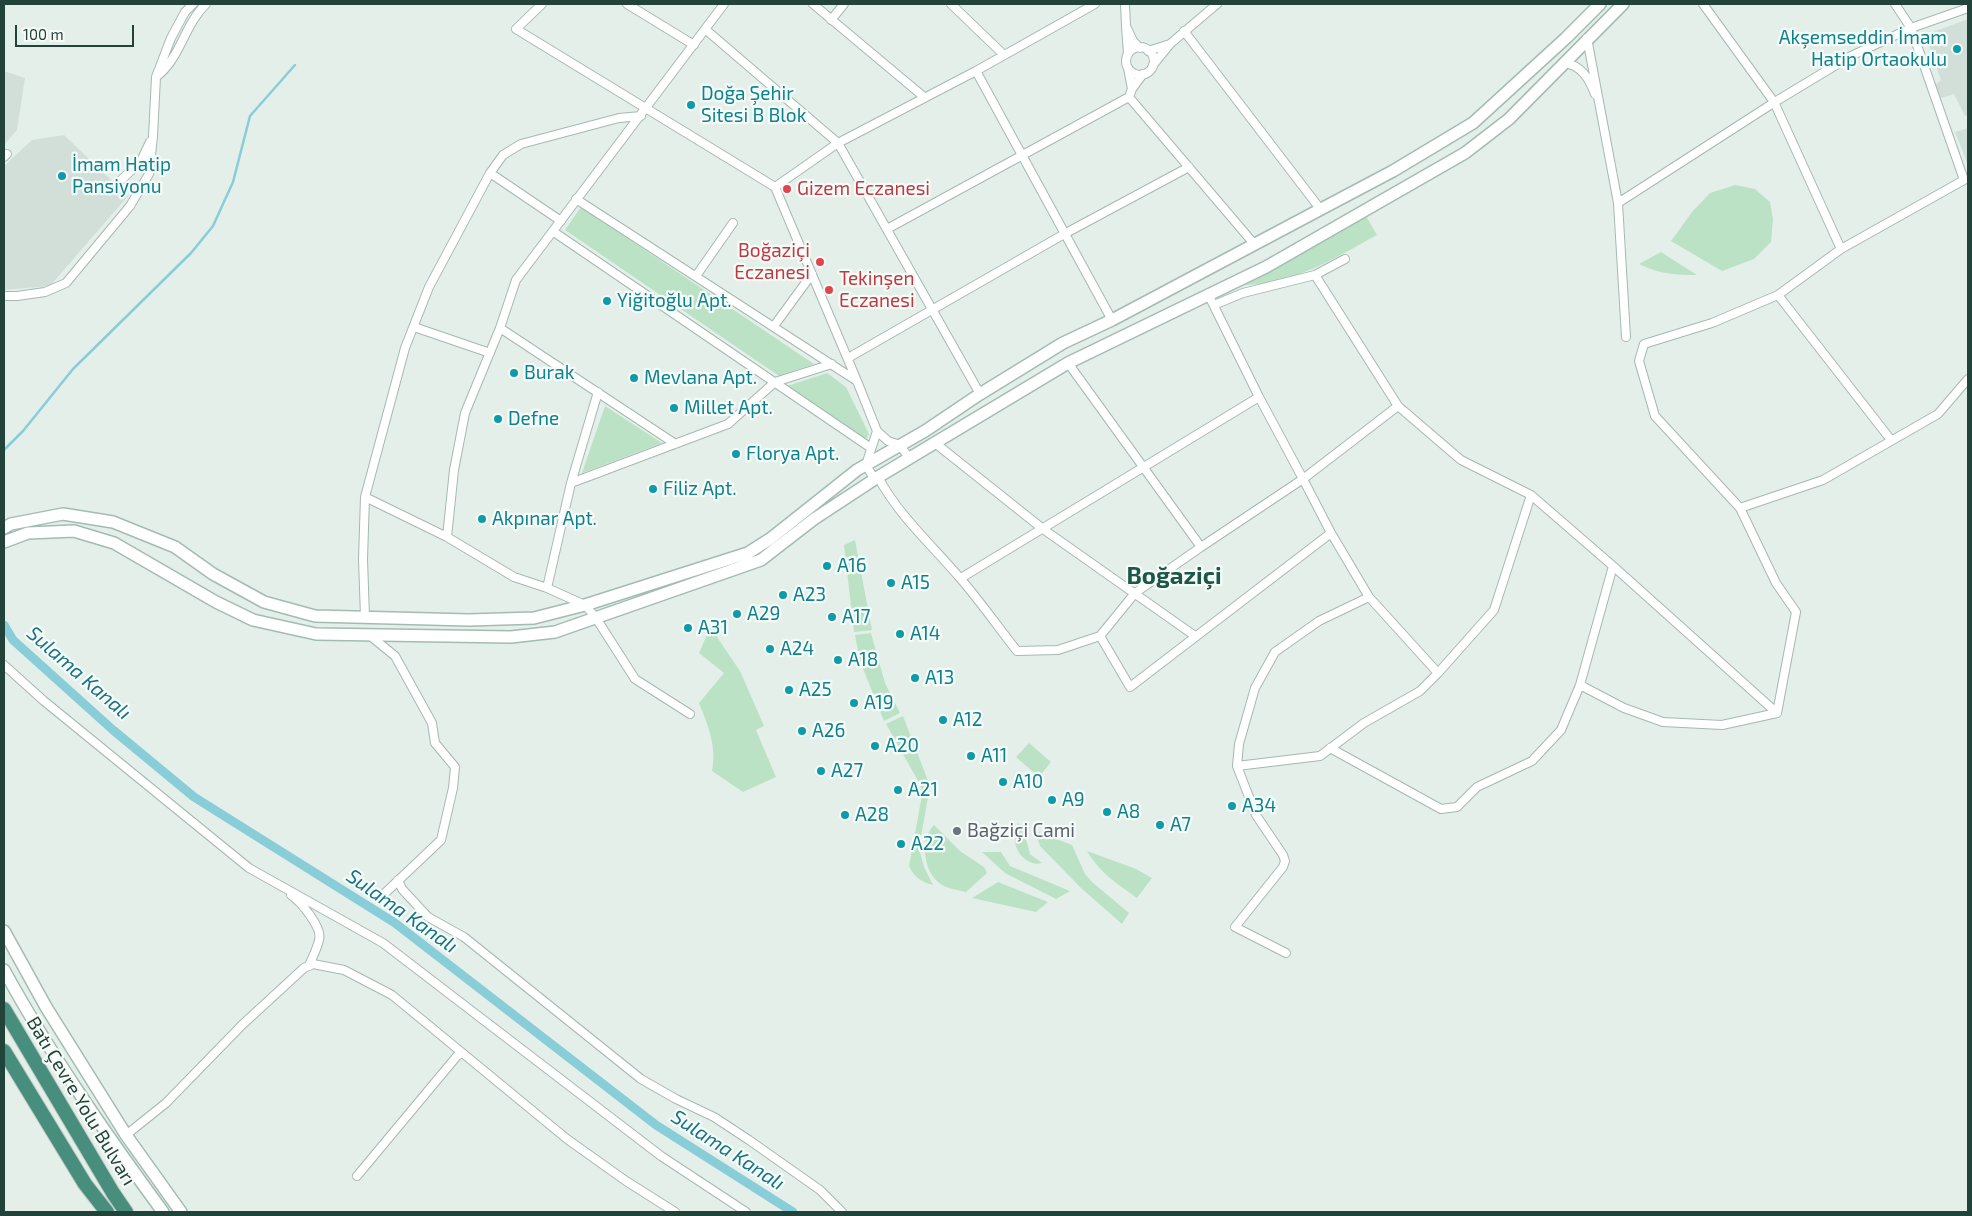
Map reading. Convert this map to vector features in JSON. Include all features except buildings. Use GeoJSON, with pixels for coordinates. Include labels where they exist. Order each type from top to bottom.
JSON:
{"type":"FeatureCollection","features":[{"type":"Feature","properties":{"kind":"highway","name":"Batı Çevre Yolu Bulvarı"},"geometry":{"type":"LineString","coordinates":[[4,1009],[126,1212]]}},
{"type":"Feature","properties":{"kind":"highway","name":"Batı Çevre Yolu Bulvarı"},"geometry":{"type":"LineString","coordinates":[[4,1050],[85,1184],[107,1212]]}},
{"type":"Feature","properties":{"kind":"main road"},"geometry":{"type":"LineString","coordinates":[[4,528],[11,524],[63,514],[113,522],[175,547],[213,574],[264,602],[315,616],[469,620],[534,618],[585,606],[748,552],[770,539],[857,470],[925,431],[980,394],[1063,343],[1112,320],[1321,210],[1473,123],[1566,38],[1600,4]]}},
{"type":"Feature","properties":{"kind":"main road"},"geometry":{"type":"LineString","coordinates":[[4,542],[28,533],[74,531],[114,543],[216,602],[253,620],[316,634],[511,636],[555,632],[761,560],[814,519],[876,478],[1068,363],[1266,267],[1465,153],[1509,119],[1587,38],[1623,4]]}},
{"type":"Feature","properties":{"kind":"main road"},"geometry":{"type":"LineString","coordinates":[[4,931],[46,1007],[126,1135],[181,1212]]}},
{"type":"Feature","properties":{"kind":"main road"},"geometry":{"type":"LineString","coordinates":[[4,970],[21,1000],[118,1150],[163,1212]]}},
{"type":"Feature","properties":{"kind":"street"},"geometry":{"type":"LineString","coordinates":[[4,296],[44,292],[66,284],[130,206],[148,174],[153,136],[156,77],[171,38],[184,12],[193,4]]}},
{"type":"Feature","properties":{"kind":"street"},"geometry":{"type":"LineString","coordinates":[[156,77],[166,70],[194,20],[206,4]]}},
{"type":"Feature","properties":{"kind":"street"},"geometry":{"type":"LineString","coordinates":[[542,4],[516,29],[644,113],[775,187],[877,431],[888,441],[900,446],[909,458]]}},
{"type":"Feature","properties":{"kind":"street"},"geometry":{"type":"LineString","coordinates":[[627,4],[694,45]]}},
{"type":"Feature","properties":{"kind":"street"},"geometry":{"type":"LineString","coordinates":[[447,537],[454,470],[465,413],[500,328],[516,280],[554,232],[576,199],[644,113],[724,4]]}},
{"type":"Feature","properties":{"kind":"street"},"geometry":{"type":"LineString","coordinates":[[813,4],[924,97]]}},
{"type":"Feature","properties":{"kind":"street"},"geometry":{"type":"LineString","coordinates":[[831,20],[844,4]]}},
{"type":"Feature","properties":{"kind":"street"},"geometry":{"type":"LineString","coordinates":[[951,4],[1004,54]]}},
{"type":"Feature","properties":{"kind":"street"},"geometry":{"type":"LineString","coordinates":[[775,187],[838,143],[976,71],[1095,4]]}},
{"type":"Feature","properties":{"kind":"street"},"geometry":{"type":"LineString","coordinates":[[1125,4],[1128,54],[1126,64],[1131,93],[1189,167],[1255,245]]}},
{"type":"Feature","properties":{"kind":"street"},"geometry":{"type":"LineString","coordinates":[[1128,68],[1136,74],[1150,71],[1170,44],[1217,4]]}},
{"type":"Feature","properties":{"kind":"street"},"geometry":{"type":"LineString","coordinates":[[1703,4],[1774,102],[1841,249]]}},
{"type":"Feature","properties":{"kind":"street"},"geometry":{"type":"LineString","coordinates":[[1777,714],[1796,612],[1776,582],[1740,508],[1655,416],[1639,361],[1644,344],[1712,323],[1778,294],[1841,249],[1966,180],[1911,28],[1895,4]]}},
{"type":"Feature","properties":{"kind":"street"},"geometry":{"type":"LineString","coordinates":[[1618,203],[1774,102],[1851,56],[1911,28],[1968,8]]}},
{"type":"Feature","properties":{"kind":"street"},"geometry":{"type":"LineString","coordinates":[[1126,26],[1140,48],[1148,51],[1153,56],[1153,65]]}},
{"type":"Feature","properties":{"kind":"street"},"geometry":{"type":"LineString","coordinates":[[706,29],[838,143],[980,394]]}},
{"type":"Feature","properties":{"kind":"street"},"geometry":{"type":"LineString","coordinates":[[1184,31],[1321,210]]}},
{"type":"Feature","properties":{"kind":"street"},"geometry":{"type":"LineString","coordinates":[[1587,38],[1618,203],[1626,337]]}},
{"type":"Feature","properties":{"kind":"street"},"geometry":{"type":"LineString","coordinates":[[1148,51],[1170,44]]}},
{"type":"Feature","properties":{"kind":"street"},"geometry":{"type":"LineString","coordinates":[[1128,54],[1132,50],[1140,48]]}},
{"type":"Feature","properties":{"kind":"street"},"geometry":{"type":"LineString","coordinates":[[1564,62],[1574,64],[1583,71],[1602,110]]}},
{"type":"Feature","properties":{"kind":"street"},"geometry":{"type":"LineString","coordinates":[[976,71],[1112,320]]}},
{"type":"Feature","properties":{"kind":"street"},"geometry":{"type":"LineString","coordinates":[[887,229],[1024,156],[1131,93],[1143,74]]}},
{"type":"Feature","properties":{"kind":"street"},"geometry":{"type":"LineString","coordinates":[[365,617],[363,559],[365,497],[405,348],[429,287],[490,173],[503,155],[521,144],[618,118],[644,113]]}},
{"type":"Feature","properties":{"kind":"street"},"geometry":{"type":"LineString","coordinates":[[117,184],[141,161],[153,136]]}},
{"type":"Feature","properties":{"kind":"street"},"geometry":{"type":"LineString","coordinates":[[848,358],[1066,233],[1189,167]]}},
{"type":"Feature","properties":{"kind":"street"},"geometry":{"type":"LineString","coordinates":[[490,173],[561,221]]}},
{"type":"Feature","properties":{"kind":"street"},"geometry":{"type":"LineString","coordinates":[[576,199],[857,381]]}},
{"type":"Feature","properties":{"kind":"street"},"geometry":{"type":"LineString","coordinates":[[696,276],[733,223]]}},
{"type":"Feature","properties":{"kind":"street"},"geometry":{"type":"LineString","coordinates":[[554,232],[871,448]]}},
{"type":"Feature","properties":{"kind":"street"},"geometry":{"type":"LineString","coordinates":[[1214,306],[1243,293],[1315,276],[1345,259]]}},
{"type":"Feature","properties":{"kind":"street"},"geometry":{"type":"LineString","coordinates":[[774,326],[812,274]]}},
{"type":"Feature","properties":{"kind":"street"},"geometry":{"type":"LineString","coordinates":[[1315,276],[1398,406],[1461,460],[1531,495],[1777,714]]}},
{"type":"Feature","properties":{"kind":"street"},"geometry":{"type":"LineString","coordinates":[[1208,294],[1259,397],[1331,533],[1368,597],[1438,673]]}},
{"type":"Feature","properties":{"kind":"street"},"geometry":{"type":"LineString","coordinates":[[1778,294],[1891,440]]}},
{"type":"Feature","properties":{"kind":"street"},"geometry":{"type":"LineString","coordinates":[[414,327],[490,353]]}},
{"type":"Feature","properties":{"kind":"street"},"geometry":{"type":"LineString","coordinates":[[500,328],[674,444]]}},
{"type":"Feature","properties":{"kind":"street"},"geometry":{"type":"LineString","coordinates":[[1068,363],[1201,547]]}},
{"type":"Feature","properties":{"kind":"street"},"geometry":{"type":"LineString","coordinates":[[571,483],[728,424],[775,382],[832,364]]}},
{"type":"Feature","properties":{"kind":"street"},"geometry":{"type":"LineString","coordinates":[[1740,508],[1823,480],[1938,414],[1968,380]]}},
{"type":"Feature","properties":{"kind":"street"},"geometry":{"type":"LineString","coordinates":[[547,588],[571,483],[598,392]]}},
{"type":"Feature","properties":{"kind":"street"},"geometry":{"type":"LineString","coordinates":[[961,578],[1259,397]]}},
{"type":"Feature","properties":{"kind":"street"},"geometry":{"type":"LineString","coordinates":[[877,431],[866,465],[902,514],[961,578],[1017,651],[1058,650],[1100,636],[1135,593],[1303,479],[1398,406]]}},
{"type":"Feature","properties":{"kind":"street"},"geometry":{"type":"LineString","coordinates":[[935,442],[1043,529],[1195,636]]}},
{"type":"Feature","properties":{"kind":"street"},"geometry":{"type":"LineString","coordinates":[[1237,766],[1320,756],[1364,722],[1420,691],[1494,610],[1531,495]]}},
{"type":"Feature","properties":{"kind":"street"},"geometry":{"type":"LineString","coordinates":[[365,497],[447,537],[514,577],[547,588],[585,606],[596,618],[635,679],[690,714]]}},
{"type":"Feature","properties":{"kind":"street"},"geometry":{"type":"LineString","coordinates":[[1100,636],[1130,687],[1331,533]]}},
{"type":"Feature","properties":{"kind":"street"},"geometry":{"type":"LineString","coordinates":[[1330,748],[1441,809],[1457,807],[1477,787],[1532,761],[1561,730],[1580,685],[1613,566]]}},
{"type":"Feature","properties":{"kind":"street"},"geometry":{"type":"LineString","coordinates":[[1286,953],[1235,927],[1283,867],[1285,861],[1283,854],[1256,815],[1237,766],[1239,744],[1255,688],[1275,652],[1319,621],[1368,597]]}},
{"type":"Feature","properties":{"kind":"street"},"geometry":{"type":"LineString","coordinates":[[368,634],[395,656],[432,723],[435,743],[455,767],[453,788],[441,840],[384,894]]}},
{"type":"Feature","properties":{"kind":"street"},"geometry":{"type":"LineString","coordinates":[[4,665],[44,701],[249,868],[383,943],[661,1156],[746,1212]]}},
{"type":"Feature","properties":{"kind":"street"},"geometry":{"type":"LineString","coordinates":[[1580,685],[1624,708],[1663,722],[1722,725],[1777,714]]}},
{"type":"Feature","properties":{"kind":"street"},"geometry":{"type":"LineString","coordinates":[[398,880],[402,889],[428,917],[464,937],[642,1079],[676,1099],[714,1117],[749,1140],[820,1190],[842,1212]]}},
{"type":"Feature","properties":{"kind":"street"},"geometry":{"type":"LineString","coordinates":[[274,882],[297,899],[318,928],[320,940],[309,966]]}},
{"type":"Feature","properties":{"kind":"street"},"geometry":{"type":"LineString","coordinates":[[126,1135],[166,1103],[242,1026],[304,968],[313,964],[323,965],[344,970],[392,995],[567,1139],[626,1181],[676,1212]]}},
{"type":"Feature","properties":{"kind":"street"},"geometry":{"type":"LineString","coordinates":[[357,1176],[457,1056],[462,1053]]}},
{"type":"Feature","properties":{"kind":"shaded area"},"geometry":{"type":"Polygon","coordinates":[[[1968,19],[1968,115],[1965,116],[1954,94],[1941,98],[1935,85],[1941,80],[1925,35],[1968,19]]]}},
{"type":"Feature","properties":{"kind":"shaded area"},"geometry":{"type":"Polygon","coordinates":[[[4,71],[25,78],[17,130],[4,145],[4,71]]]}},
{"type":"Feature","properties":{"kind":"shaded area"},"geometry":{"type":"Polygon","coordinates":[[[1968,128],[1968,165],[1955,132],[1968,128]]]}},
{"type":"Feature","properties":{"kind":"shaded area"},"geometry":{"type":"Polygon","coordinates":[[[64,135],[128,196],[50,286],[4,290],[4,166],[32,140],[64,135]]]}},
{"type":"Feature","properties":{"kind":"green space"},"geometry":{"type":"Polygon","coordinates":[[[1735,185],[1755,189],[1770,202],[1773,219],[1771,242],[1754,259],[1722,271],[1671,241],[1692,212],[1710,193],[1735,185]]]}},
{"type":"Feature","properties":{"kind":"green space"},"geometry":{"type":"Polygon","coordinates":[[[581,207],[814,364],[779,376],[565,230],[581,207]]]}},
{"type":"Feature","properties":{"kind":"green space"},"geometry":{"type":"Polygon","coordinates":[[[1366,216],[1377,235],[1329,261],[1296,275],[1260,284],[1242,285],[1366,216]]]}},
{"type":"Feature","properties":{"kind":"green space"},"geometry":{"type":"Polygon","coordinates":[[[1661,252],[1697,275],[1668,273],[1639,264],[1661,252]]]}},
{"type":"Feature","properties":{"kind":"green space"},"geometry":{"type":"Polygon","coordinates":[[[827,373],[846,387],[869,434],[866,440],[787,386],[827,373]]]}},
{"type":"Feature","properties":{"kind":"green space"},"geometry":{"type":"Polygon","coordinates":[[[605,406],[662,443],[582,473],[605,406]]]}},
{"type":"Feature","properties":{"kind":"green space"},"geometry":{"type":"Polygon","coordinates":[[[855,540],[872,630],[854,632],[844,545],[855,540]]]}},
{"type":"Feature","properties":{"kind":"green space"},"geometry":{"type":"Polygon","coordinates":[[[712,623],[717,637],[740,671],[764,726],[756,730],[776,777],[743,792],[712,771],[712,745],[699,703],[724,673],[699,653],[712,623]]]}},
{"type":"Feature","properties":{"kind":"green space"},"geometry":{"type":"Polygon","coordinates":[[[871,633],[885,683],[900,713],[884,721],[860,661],[855,635],[871,633]]]}},
{"type":"Feature","properties":{"kind":"green space"},"geometry":{"type":"Polygon","coordinates":[[[903,716],[930,786],[919,848],[924,867],[933,885],[918,879],[909,866],[922,795],[921,786],[886,724],[903,716]]]}},
{"type":"Feature","properties":{"kind":"green space"},"geometry":{"type":"Polygon","coordinates":[[[1029,743],[1051,762],[1039,777],[1016,757],[1029,743]]]}},
{"type":"Feature","properties":{"kind":"green space"},"geometry":{"type":"Polygon","coordinates":[[[1018,823],[1023,827],[1030,854],[1042,863],[1037,864],[1028,861],[1017,850],[1015,840],[1018,823]]]}},
{"type":"Feature","properties":{"kind":"green space"},"geometry":{"type":"Polygon","coordinates":[[[934,825],[960,851],[984,867],[987,873],[966,892],[942,885],[929,870],[925,846],[934,825]]]}},
{"type":"Feature","properties":{"kind":"green space"},"geometry":{"type":"Polygon","coordinates":[[[1035,831],[1072,845],[1085,874],[1129,913],[1122,924],[1081,888],[1040,846],[1035,831]]]}},
{"type":"Feature","properties":{"kind":"green space"},"geometry":{"type":"Polygon","coordinates":[[[1087,851],[1136,869],[1152,878],[1137,898],[1103,872],[1087,851]]]}},
{"type":"Feature","properties":{"kind":"green space"},"geometry":{"type":"Polygon","coordinates":[[[982,852],[1001,852],[1010,866],[1070,891],[1056,899],[1005,873],[982,852]]]}},
{"type":"Feature","properties":{"kind":"green space"},"geometry":{"type":"Polygon","coordinates":[[[998,882],[1048,902],[1036,912],[972,898],[998,882]]]}},
{"type":"Feature","properties":{"kind":"waterway"},"geometry":{"type":"LineString","coordinates":[[4,450],[23,431],[73,369],[191,253],[213,226],[233,182],[250,116],[295,65]]}},
{"type":"Feature","properties":{"kind":"waterway","name":"Sulama Kanalı"},"geometry":{"type":"LineString","coordinates":[[4,625],[13,640],[113,730],[194,797],[395,923],[656,1125],[793,1212]]}},
{"type":"Feature","properties":{"kind":"place","name":"Akşemseddin İmam Hatip Ortaokulu"},"geometry":{"type":"Point","coordinates":[1957,49]}},
{"type":"Feature","properties":{"kind":"place","name":"Doğa Şehir Sitesi B Blok"},"geometry":{"type":"Point","coordinates":[691,105]}},
{"type":"Feature","properties":{"kind":"place","name":"İmam Hatip Pansiyonu"},"geometry":{"type":"Point","coordinates":[62,176]}},
{"type":"Feature","properties":{"kind":"place","name":"Gizem Eczanesi"},"geometry":{"type":"Point","coordinates":[787,189]}},
{"type":"Feature","properties":{"kind":"place","name":"Boğaziçi Eczanesi"},"geometry":{"type":"Point","coordinates":[820,262]}},
{"type":"Feature","properties":{"kind":"place","name":"Tekinşen Eczanesi"},"geometry":{"type":"Point","coordinates":[829,290]}},
{"type":"Feature","properties":{"kind":"place","name":"Yiğitoğlu Apt."},"geometry":{"type":"Point","coordinates":[607,301]}},
{"type":"Feature","properties":{"kind":"place","name":"Burak"},"geometry":{"type":"Point","coordinates":[514,373]}},
{"type":"Feature","properties":{"kind":"place","name":"Mevlana Apt."},"geometry":{"type":"Point","coordinates":[634,378]}},
{"type":"Feature","properties":{"kind":"place","name":"Millet Apt."},"geometry":{"type":"Point","coordinates":[674,408]}},
{"type":"Feature","properties":{"kind":"place","name":"Defne"},"geometry":{"type":"Point","coordinates":[498,419]}},
{"type":"Feature","properties":{"kind":"place","name":"Florya Apt."},"geometry":{"type":"Point","coordinates":[736,454]}},
{"type":"Feature","properties":{"kind":"place","name":"Filiz Apt."},"geometry":{"type":"Point","coordinates":[653,489]}},
{"type":"Feature","properties":{"kind":"place","name":"Akpınar Apt."},"geometry":{"type":"Point","coordinates":[482,519]}},
{"type":"Feature","properties":{"kind":"place","name":"A16"},"geometry":{"type":"Point","coordinates":[827,566]}},
{"type":"Feature","properties":{"kind":"place","name":"A15"},"geometry":{"type":"Point","coordinates":[891,583]}},
{"type":"Feature","properties":{"kind":"place","name":"A23"},"geometry":{"type":"Point","coordinates":[783,595]}},
{"type":"Feature","properties":{"kind":"place","name":"A29"},"geometry":{"type":"Point","coordinates":[737,614]}},
{"type":"Feature","properties":{"kind":"place","name":"A17"},"geometry":{"type":"Point","coordinates":[832,617]}},
{"type":"Feature","properties":{"kind":"place","name":"A31"},"geometry":{"type":"Point","coordinates":[688,628]}},
{"type":"Feature","properties":{"kind":"place","name":"A14"},"geometry":{"type":"Point","coordinates":[900,634]}},
{"type":"Feature","properties":{"kind":"place","name":"A24"},"geometry":{"type":"Point","coordinates":[770,649]}},
{"type":"Feature","properties":{"kind":"place","name":"A18"},"geometry":{"type":"Point","coordinates":[838,660]}},
{"type":"Feature","properties":{"kind":"place","name":"A13"},"geometry":{"type":"Point","coordinates":[915,678]}},
{"type":"Feature","properties":{"kind":"place","name":"A25"},"geometry":{"type":"Point","coordinates":[789,690]}},
{"type":"Feature","properties":{"kind":"place","name":"A19"},"geometry":{"type":"Point","coordinates":[854,703]}},
{"type":"Feature","properties":{"kind":"place","name":"A12"},"geometry":{"type":"Point","coordinates":[943,720]}},
{"type":"Feature","properties":{"kind":"place","name":"A26"},"geometry":{"type":"Point","coordinates":[802,731]}},
{"type":"Feature","properties":{"kind":"place","name":"A20"},"geometry":{"type":"Point","coordinates":[875,746]}},
{"type":"Feature","properties":{"kind":"place","name":"A11"},"geometry":{"type":"Point","coordinates":[971,756]}},
{"type":"Feature","properties":{"kind":"place","name":"A27"},"geometry":{"type":"Point","coordinates":[821,771]}},
{"type":"Feature","properties":{"kind":"place","name":"A10"},"geometry":{"type":"Point","coordinates":[1003,782]}},
{"type":"Feature","properties":{"kind":"place","name":"A21"},"geometry":{"type":"Point","coordinates":[898,790]}},
{"type":"Feature","properties":{"kind":"place","name":"A9"},"geometry":{"type":"Point","coordinates":[1052,800]}},
{"type":"Feature","properties":{"kind":"place","name":"A34"},"geometry":{"type":"Point","coordinates":[1232,806]}},
{"type":"Feature","properties":{"kind":"place","name":"A8"},"geometry":{"type":"Point","coordinates":[1107,812]}},
{"type":"Feature","properties":{"kind":"place","name":"A28"},"geometry":{"type":"Point","coordinates":[845,815]}},
{"type":"Feature","properties":{"kind":"place","name":"A7"},"geometry":{"type":"Point","coordinates":[1160,825]}},
{"type":"Feature","properties":{"kind":"place","name":"Bağziçi Cami"},"geometry":{"type":"Point","coordinates":[957,831]}},
{"type":"Feature","properties":{"kind":"place","name":"A22"},"geometry":{"type":"Point","coordinates":[901,844]}},
{"type":"Feature","properties":{"kind":"district","name":"Boğaziçi"},"geometry":{"type":"Point","coordinates":[1174,576]}}]}
